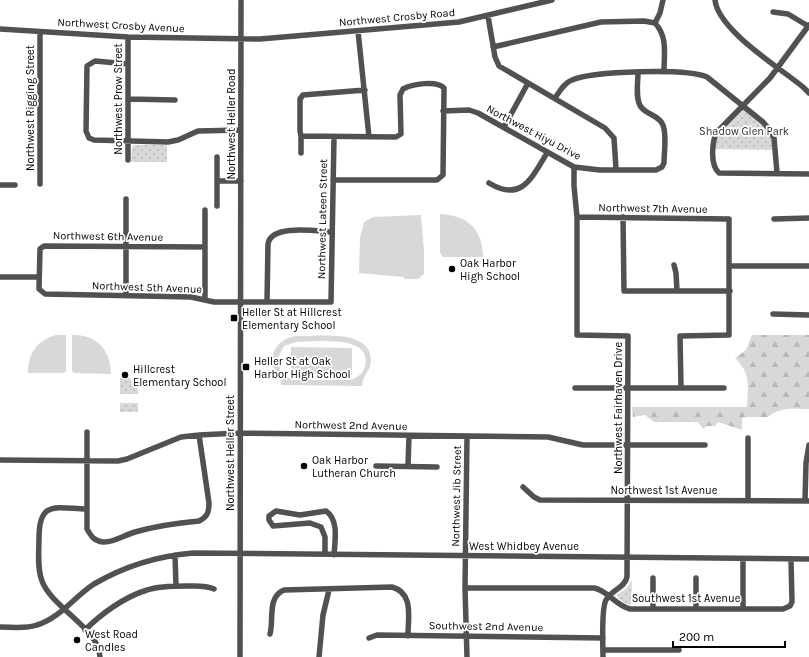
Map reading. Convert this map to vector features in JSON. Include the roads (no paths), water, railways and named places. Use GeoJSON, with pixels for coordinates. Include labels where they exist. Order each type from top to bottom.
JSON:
{"type":"FeatureCollection","features":[{"type":"Feature","properties":{"kind":"street","name":"Northwest Heller Road"},"geometry":{"type":"LineString","coordinates":[[240,208],[241,0]]}},
{"type":"Feature","properties":{"kind":"street","name":"Northwest Crosby Road"},"geometry":{"type":"LineString","coordinates":[[241,40],[460,22],[552,0]]}},
{"type":"Feature","properties":{"kind":"street"},"geometry":{"type":"LineString","coordinates":[[655,23],[660,13],[663,0]]}},
{"type":"Feature","properties":{"kind":"street"},"geometry":{"type":"LineString","coordinates":[[715,0],[720,15],[744,42],[778,67],[809,93]]}},
{"type":"Feature","properties":{"kind":"street"},"geometry":{"type":"LineString","coordinates":[[773,12],[788,14],[808,25],[778,67],[716,133],[713,145],[716,170],[719,173],[809,174]]}},
{"type":"Feature","properties":{"kind":"street"},"geometry":{"type":"LineString","coordinates":[[488,16],[499,66],[606,128],[612,134],[615,143],[616,169]]}},
{"type":"Feature","properties":{"kind":"street"},"geometry":{"type":"LineString","coordinates":[[494,47],[601,22],[644,21],[655,23],[660,29],[665,41],[664,72]]}},
{"type":"Feature","properties":{"kind":"street","name":"Northwest Crosby Avenue"},"geometry":{"type":"LineString","coordinates":[[0,29],[128,37],[241,40]]}},
{"type":"Feature","properties":{"kind":"street"},"geometry":{"type":"LineString","coordinates":[[358,31],[369,137]]}},
{"type":"Feature","properties":{"kind":"street","name":"Northwest Rigging Street"},"geometry":{"type":"LineString","coordinates":[[40,32],[40,184]]}},
{"type":"Feature","properties":{"kind":"street","name":"Northwest Prow Street"},"geometry":{"type":"LineString","coordinates":[[128,37],[128,160]]}},
{"type":"Feature","properties":{"kind":"street"},"geometry":{"type":"LineString","coordinates":[[128,64],[93,61],[87,66],[86,131],[87,137],[92,140],[168,142],[178,140],[198,131],[241,130]]}},
{"type":"Feature","properties":{"kind":"street"},"geometry":{"type":"LineString","coordinates":[[555,98],[564,85],[570,80],[592,76],[664,72],[692,73],[707,77],[742,107],[763,122],[774,138],[777,173]]}},
{"type":"Feature","properties":{"kind":"street","name":"Northwest Hiyu Drive"},"geometry":{"type":"LineString","coordinates":[[443,111],[473,111],[574,167],[600,170],[656,170],[664,165],[662,124],[641,107],[638,95],[638,73]]}},
{"type":"Feature","properties":{"kind":"street"},"geometry":{"type":"LineString","coordinates":[[504,127],[528,83]]}},
{"type":"Feature","properties":{"kind":"street"},"geometry":{"type":"LineString","coordinates":[[301,136],[400,136],[400,95],[403,88],[408,86],[434,84],[442,86],[444,92],[443,172],[440,179],[333,180]]}},
{"type":"Feature","properties":{"kind":"street"},"geometry":{"type":"LineString","coordinates":[[301,153],[300,99],[303,95],[365,90]]}},
{"type":"Feature","properties":{"kind":"street"},"geometry":{"type":"LineString","coordinates":[[128,99],[175,100]]}},
{"type":"Feature","properties":{"kind":"street","name":"Northwest Lateen Street"},"geometry":{"type":"LineString","coordinates":[[331,302],[334,137]]}},
{"type":"Feature","properties":{"kind":"street"},"geometry":{"type":"LineString","coordinates":[[489,183],[503,190],[520,188],[529,182],[547,153]]}},
{"type":"Feature","properties":{"kind":"street"},"geometry":{"type":"LineString","coordinates":[[217,158],[217,206]]}},
{"type":"Feature","properties":{"kind":"street","name":"Northwest Fairhaven Drive"},"geometry":{"type":"LineString","coordinates":[[574,167],[577,217],[577,335],[628,336],[627,557],[625,582],[608,596]]}},
{"type":"Feature","properties":{"kind":"street"},"geometry":{"type":"LineString","coordinates":[[217,181],[241,181]]}},
{"type":"Feature","properties":{"kind":"street"},"geometry":{"type":"LineString","coordinates":[[0,185],[15,185]]}},
{"type":"Feature","properties":{"kind":"street"},"geometry":{"type":"LineString","coordinates":[[126,199],[126,295]]}},
{"type":"Feature","properties":{"kind":"street","name":"Northwest Heller Street"},"geometry":{"type":"LineString","coordinates":[[240,208],[240,657]]}},
{"type":"Feature","properties":{"kind":"street"},"geometry":{"type":"LineString","coordinates":[[205,210],[205,299]]}},
{"type":"Feature","properties":{"kind":"street","name":"Northwest 7th Avenue"},"geometry":{"type":"LineString","coordinates":[[577,217],[729,219],[730,266]]}},
{"type":"Feature","properties":{"kind":"street"},"geometry":{"type":"LineString","coordinates":[[623,217],[624,291],[730,291]]}},
{"type":"Feature","properties":{"kind":"street"},"geometry":{"type":"LineString","coordinates":[[774,219],[809,218]]}},
{"type":"Feature","properties":{"kind":"street"},"geometry":{"type":"LineString","coordinates":[[267,302],[268,244],[271,236],[280,231],[332,232]]}},
{"type":"Feature","properties":{"kind":"street","name":"Northwest 6th Avenue"},"geometry":{"type":"LineString","coordinates":[[39,277],[40,249],[44,246],[205,247]]}},
{"type":"Feature","properties":{"kind":"street"},"geometry":{"type":"LineString","coordinates":[[674,265],[677,291]]}},
{"type":"Feature","properties":{"kind":"street"},"geometry":{"type":"LineString","coordinates":[[681,387],[680,336],[729,335],[730,266],[809,266]]}},
{"type":"Feature","properties":{"kind":"street"},"geometry":{"type":"LineString","coordinates":[[0,277],[39,277]]}},
{"type":"Feature","properties":{"kind":"street","name":"Northwest 5th Avenue"},"geometry":{"type":"LineString","coordinates":[[39,277],[39,289],[43,294],[191,297],[214,302],[331,302]]}},
{"type":"Feature","properties":{"kind":"street"},"geometry":{"type":"LineString","coordinates":[[773,314],[809,315]]}},
{"type":"Feature","properties":{"kind":"street"},"geometry":{"type":"LineString","coordinates":[[575,388],[724,388]]}},
{"type":"Feature","properties":{"kind":"street"},"geometry":{"type":"LineString","coordinates":[[87,432],[87,529],[96,541],[103,542],[111,542],[134,532],[156,527],[199,521],[204,518],[209,512],[209,504],[199,435]]}},
{"type":"Feature","properties":{"kind":"street","name":"Northwest 2nd Avenue"},"geometry":{"type":"LineString","coordinates":[[0,460],[118,461],[127,459],[168,441],[199,435],[239,433],[554,438],[578,445],[705,445]]}},
{"type":"Feature","properties":{"kind":"street"},"geometry":{"type":"LineString","coordinates":[[408,436],[408,466]]}},
{"type":"Feature","properties":{"kind":"street","name":"Northwest Jib Street"},"geometry":{"type":"LineString","coordinates":[[467,437],[465,555],[465,636],[467,657]]}},
{"type":"Feature","properties":{"kind":"street"},"geometry":{"type":"LineString","coordinates":[[748,438],[748,500]]}},
{"type":"Feature","properties":{"kind":"street"},"geometry":{"type":"LineString","coordinates":[[807,501],[806,463],[809,445]]}},
{"type":"Feature","properties":{"kind":"street"},"geometry":{"type":"LineString","coordinates":[[376,466],[437,467]]}},
{"type":"Feature","properties":{"kind":"street","name":"Northwest 1st Avenue"},"geometry":{"type":"LineString","coordinates":[[523,486],[534,498],[540,500],[807,501]]}},
{"type":"Feature","properties":{"kind":"street"},"geometry":{"type":"LineString","coordinates":[[86,509],[53,508],[42,515],[39,523],[39,557],[42,581],[50,595],[97,644],[100,657]]}},
{"type":"Feature","properties":{"kind":"street"},"geometry":{"type":"LineString","coordinates":[[325,554],[326,537],[320,527],[310,523],[273,526],[269,520],[269,516],[276,511],[300,515],[326,512],[330,514],[335,522],[334,555]]}},
{"type":"Feature","properties":{"kind":"street","name":"West Whidbey Avenue"},"geometry":{"type":"LineString","coordinates":[[0,627],[36,626],[52,618],[93,585],[125,568],[143,562],[176,555],[325,554],[809,559]]}},
{"type":"Feature","properties":{"kind":"street"},"geometry":{"type":"LineString","coordinates":[[176,555],[176,586]]}},
{"type":"Feature","properties":{"kind":"street"},"geometry":{"type":"LineString","coordinates":[[743,559],[743,609]]}},
{"type":"Feature","properties":{"kind":"street","name":"Southwest 1st Avenue"},"geometry":{"type":"LineString","coordinates":[[465,588],[594,588],[602,590],[625,608],[784,609],[791,604],[791,559]]}},
{"type":"Feature","properties":{"kind":"street"},"geometry":{"type":"LineString","coordinates":[[653,578],[653,608]]}},
{"type":"Feature","properties":{"kind":"street"},"geometry":{"type":"LineString","coordinates":[[696,578],[696,608]]}},
{"type":"Feature","properties":{"kind":"street"},"geometry":{"type":"LineString","coordinates":[[85,630],[96,619],[147,590],[176,586],[207,586],[214,589]]}},
{"type":"Feature","properties":{"kind":"street"},"geometry":{"type":"LineString","coordinates":[[270,634],[272,625],[273,600],[279,592],[289,589],[329,590],[353,587],[392,587],[400,589],[408,601],[408,636]]}},
{"type":"Feature","properties":{"kind":"street"},"geometry":{"type":"LineString","coordinates":[[319,657],[323,615],[329,590]]}},
{"type":"Feature","properties":{"kind":"street"},"geometry":{"type":"LineString","coordinates":[[603,657],[604,605],[608,596]]}},
{"type":"Feature","properties":{"kind":"street","name":"Southwest 2nd Avenue"},"geometry":{"type":"LineString","coordinates":[[369,638],[378,635],[603,638]]}},
{"type":"Feature","properties":{"kind":"street"},"geometry":{"type":"LineString","coordinates":[[603,650],[679,650]]}},
{"type":"Feature","properties":{"kind":"place","name":"Oak Harbor High School"},"geometry":{"type":"Point","coordinates":[452,269]}},
{"type":"Feature","properties":{"kind":"place","name":"Heller St at Hillcrest Elementary School"},"geometry":{"type":"Point","coordinates":[234,318]}},
{"type":"Feature","properties":{"kind":"place","name":"Heller St at Oak Harbor High School"},"geometry":{"type":"Point","coordinates":[246,367]}},
{"type":"Feature","properties":{"kind":"place","name":"Hillcrest Elementary School"},"geometry":{"type":"Point","coordinates":[125,375]}},
{"type":"Feature","properties":{"kind":"place","name":"Oak Harbor Lutheran Church"},"geometry":{"type":"Point","coordinates":[304,466]}},
{"type":"Feature","properties":{"kind":"place","name":"West Road Candles"},"geometry":{"type":"Point","coordinates":[77,640]}},
{"type":"Feature","properties":{"kind":"park label","name":"Shadow Glen Park"},"geometry":{"type":"Point","coordinates":[744,131]}}]}
